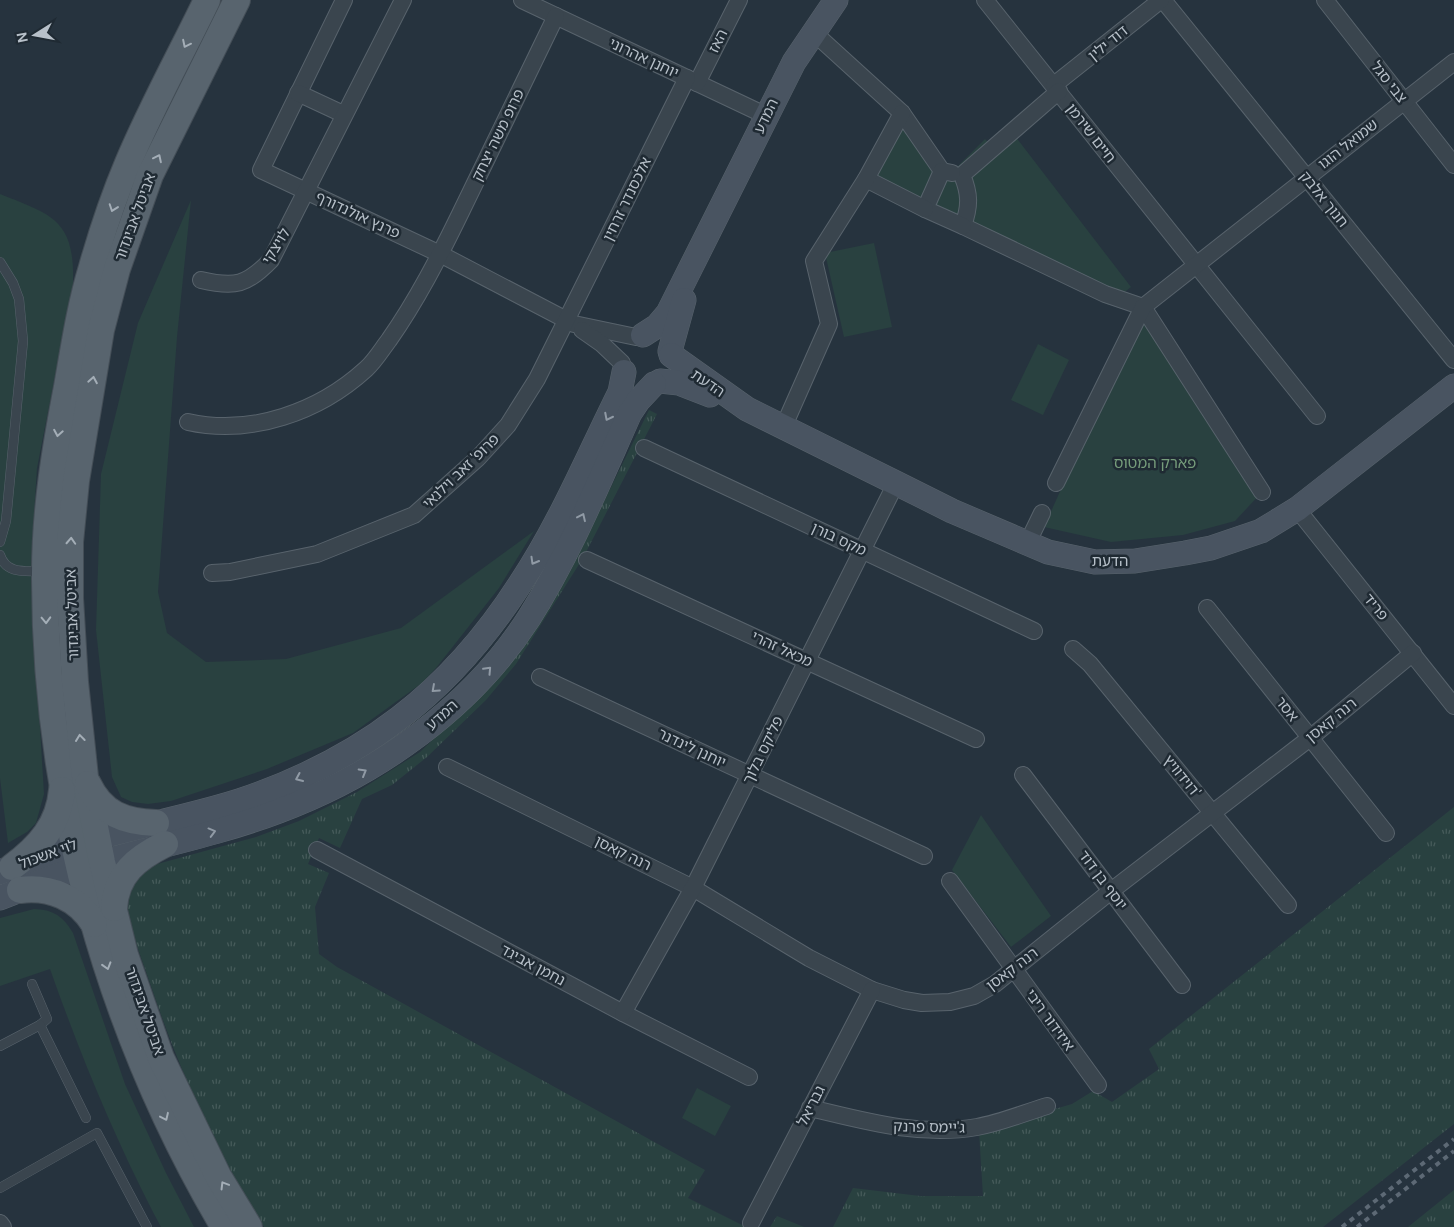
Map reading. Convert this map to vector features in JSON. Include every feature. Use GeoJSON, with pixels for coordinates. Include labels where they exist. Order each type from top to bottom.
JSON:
{"type":"FeatureCollection","features":[{"type":"Feature","properties":{"kind":"main road","name":"אביטל אביגדור"},"geometry":{"type":"LineString","coordinates":[[207,0],[128,164],[92,266],[80,312],[54,454],[48,508],[45,571],[48,668],[74,777],[104,918],[118,1001],[140,1061],[165,1118],[198,1183],[224,1227]]}},
{"type":"Feature","properties":{"kind":"main road","name":"אביטל אביגדור"},"geometry":{"type":"LineString","coordinates":[[74,777],[70,542],[76,481],[101,330],[117,269],[150,175],[237,0]]}},
{"type":"Feature","properties":{"kind":"main road"},"geometry":{"type":"LineString","coordinates":[[74,777],[108,811],[161,834],[127,869],[104,918],[58,894],[8,882],[53,825],[62,796],[74,777]]}},
{"type":"Feature","properties":{"kind":"main road","name":"אביטל אביגדור"},"geometry":{"type":"LineString","coordinates":[[104,918],[139,998],[161,1058],[218,1176],[249,1227]]}},
{"type":"Feature","properties":{"kind":"street"},"geometry":{"type":"LineString","coordinates":[[306,190],[261,170],[344,0]]}},
{"type":"Feature","properties":{"kind":"street","name":"פרנץ אולנדורף"},"geometry":{"type":"LineString","coordinates":[[401,0],[306,190],[440,254],[570,322],[602,344],[623,368]]}},
{"type":"Feature","properties":{"kind":"street","name":"יוחנן אהרוני"},"geometry":{"type":"LineString","coordinates":[[522,0],[544,4],[556,16],[767,116]]}},
{"type":"Feature","properties":{"kind":"street","name":"האז"},"geometry":{"type":"LineString","coordinates":[[692,81],[739,0]]}},
{"type":"Feature","properties":{"kind":"street","name":"המדע"},"geometry":{"type":"LineString","coordinates":[[640,336],[657,326],[668,313],[794,62],[836,0]]}},
{"type":"Feature","properties":{"kind":"street","name":"חיים שירמן"},"geometry":{"type":"LineString","coordinates":[[985,0],[1317,416]]}},
{"type":"Feature","properties":{"kind":"street","name":"דוד ילין"},"geometry":{"type":"LineString","coordinates":[[962,175],[1057,88],[1162,0]]}},
{"type":"Feature","properties":{"kind":"street","name":"חנוך אלבק"},"geometry":{"type":"LineString","coordinates":[[1162,0],[1454,360]]}},
{"type":"Feature","properties":{"kind":"street","name":"צבי סגל"},"geometry":{"type":"LineString","coordinates":[[1325,0],[1454,165]]}},
{"type":"Feature","properties":{"kind":"street","name":"פרופ משה יצחק"},"geometry":{"type":"LineString","coordinates":[[188,422],[211,428],[238,427],[308,408],[330,398],[367,368],[406,316],[440,254],[556,16]]}},
{"type":"Feature","properties":{"kind":"street"},"geometry":{"type":"LineString","coordinates":[[813,32],[902,113],[942,171],[962,175],[969,192],[970,207],[963,226]]}},
{"type":"Feature","properties":{"kind":"street","name":"שמואל הוגו"},"geometry":{"type":"LineString","coordinates":[[1147,304],[1403,100],[1454,62]]}},
{"type":"Feature","properties":{"kind":"street","name":"אלכסנדר זרחין"},"geometry":{"type":"LineString","coordinates":[[570,322],[692,81]]}},
{"type":"Feature","properties":{"kind":"street"},"geometry":{"type":"LineString","coordinates":[[298,93],[343,114]]}},
{"type":"Feature","properties":{"kind":"street"},"geometry":{"type":"LineString","coordinates":[[782,428],[830,324],[814,261],[866,179],[902,113]]}},
{"type":"Feature","properties":{"kind":"street"},"geometry":{"type":"LineString","coordinates":[[925,209],[942,171]]}},
{"type":"Feature","properties":{"kind":"street"},"geometry":{"type":"LineString","coordinates":[[866,179],[1105,294],[1147,304],[1262,492]]}},
{"type":"Feature","properties":{"kind":"street","name":"לויצקי"},"geometry":{"type":"LineString","coordinates":[[201,280],[221,285],[242,284],[258,273],[271,260],[306,190]]}},
{"type":"Feature","properties":{"kind":"street","name":"המדע"},"geometry":{"type":"LineString","coordinates":[[670,353],[679,315],[707,237]]}},
{"type":"Feature","properties":{"kind":"street"},"geometry":{"type":"LineString","coordinates":[[1056,484],[1147,304]]}},
{"type":"Feature","properties":{"kind":"street","name":"פרנץ אולנדורף"},"geometry":{"type":"LineString","coordinates":[[570,322],[640,336]]}},
{"type":"Feature","properties":{"kind":"street","name":"פרופ' זאב וילנאי"},"geometry":{"type":"LineString","coordinates":[[212,573],[230,572],[317,554],[414,514],[478,458],[508,425],[570,322]]}},
{"type":"Feature","properties":{"kind":"street"},"geometry":{"type":"LineString","coordinates":[[640,336],[656,337],[670,353],[670,370],[657,383],[640,385],[634,382],[623,368],[623,351],[640,336]]}},
{"type":"Feature","properties":{"kind":"street","name":"הדעת"},"geometry":{"type":"LineString","coordinates":[[670,353],[746,409]]}},
{"type":"Feature","properties":{"kind":"street","name":"המדע"},"geometry":{"type":"LineString","coordinates":[[161,834],[238,801],[298,779],[335,760],[376,736],[441,684],[473,649],[520,584],[544,544],[620,392],[623,368]]}},
{"type":"Feature","properties":{"kind":"street","name":"המדע"},"geometry":{"type":"LineString","coordinates":[[89,853],[161,834],[278,812],[344,783],[415,739],[452,708],[492,666],[528,619],[563,560],[630,413],[641,396],[657,383]]}},
{"type":"Feature","properties":{"kind":"street","name":"הדעת"},"geometry":{"type":"LineString","coordinates":[[657,383],[679,383],[746,409],[896,483],[1027,544],[1065,557],[1095,562],[1160,558],[1211,548],[1261,530],[1297,509],[1454,386]]}},
{"type":"Feature","properties":{"kind":"street","name":"מקס בורן"},"geometry":{"type":"LineString","coordinates":[[644,448],[1034,631]]}},
{"type":"Feature","properties":{"kind":"street","name":"פליקס בלוך"},"geometry":{"type":"LineString","coordinates":[[623,1013],[693,888],[896,483]]}},
{"type":"Feature","properties":{"kind":"street","name":"פריד"},"geometry":{"type":"LineString","coordinates":[[1297,509],[1454,706]]}},
{"type":"Feature","properties":{"kind":"street"},"geometry":{"type":"LineString","coordinates":[[1027,544],[1042,513]]}},
{"type":"Feature","properties":{"kind":"street","name":"מכאל זהרי"},"geometry":{"type":"LineString","coordinates":[[587,560],[976,739]]}},
{"type":"Feature","properties":{"kind":"street","name":"אסר"},"geometry":{"type":"LineString","coordinates":[[1207,608],[1386,833]]}},
{"type":"Feature","properties":{"kind":"street","name":"דוידוויץ'"},"geometry":{"type":"LineString","coordinates":[[1073,649],[1090,664],[1288,905]]}},
{"type":"Feature","properties":{"kind":"street","name":"רנה קאסן"},"geometry":{"type":"LineString","coordinates":[[448,767],[693,888],[809,958],[872,990],[904,1000],[922,1003],[950,1002],[974,996],[1014,969],[1111,890],[1310,738],[1413,653]]}},
{"type":"Feature","properties":{"kind":"street","name":"יוחנן לינדנר"},"geometry":{"type":"LineString","coordinates":[[540,677],[924,856]]}},
{"type":"Feature","properties":{"kind":"street","name":"יוסף בן דוד"},"geometry":{"type":"LineString","coordinates":[[1024,775],[1182,985]]}},
{"type":"Feature","properties":{"kind":"street","name":"נחמן אביגד"},"geometry":{"type":"LineString","coordinates":[[317,850],[623,1013],[750,1077]]}},
{"type":"Feature","properties":{"kind":"street","name":"לוי אשכול"},"geometry":{"type":"LineString","coordinates":[[8,882],[89,853]]}},
{"type":"Feature","properties":{"kind":"street","name":"איזידור ריבי"},"geometry":{"type":"LineString","coordinates":[[950,881],[1098,1085]]}},
{"type":"Feature","properties":{"kind":"street","name":"גבריאל"},"geometry":{"type":"LineString","coordinates":[[751,1223],[872,990]]}},
{"type":"Feature","properties":{"kind":"street","name":"ג'יימס פרנק"},"geometry":{"type":"LineString","coordinates":[[810,1108],[879,1125],[920,1130],[977,1127],[1047,1106]]}},
{"type":"Feature","properties":{"kind":"street"},"geometry":{"type":"LineString","coordinates":[[0,1223],[3,1227]]}},
{"type":"Feature","properties":{"kind":"lane"},"geometry":{"type":"LineString","coordinates":[[0,262],[13,283],[19,299],[23,340],[6,521],[0,542]]}},
{"type":"Feature","properties":{"kind":"lane"},"geometry":{"type":"LineString","coordinates":[[0,555],[8,568],[18,571],[45,571]]}},
{"type":"Feature","properties":{"kind":"lane"},"geometry":{"type":"LineString","coordinates":[[0,1046],[40,1025],[47,1019],[32,984]]}},
{"type":"Feature","properties":{"kind":"lane"},"geometry":{"type":"LineString","coordinates":[[40,1025],[86,1118]]}},
{"type":"Feature","properties":{"kind":"lane"},"geometry":{"type":"LineString","coordinates":[[0,1188],[97,1133],[147,1227]]}},
{"type":"Feature","properties":{"kind":"green space"},"geometry":{"type":"Polygon","coordinates":[[[902,113],[953,171],[985,139],[994,148],[1012,132],[1131,287],[1109,305],[998,247],[866,182],[902,113]]]}},
{"type":"Feature","properties":{"kind":"green space"},"geometry":{"type":"Polygon","coordinates":[[[0,194],[34,208],[57,223],[65,233],[73,263],[73,284],[37,468],[32,547],[34,626],[44,794],[36,823],[27,832],[8,843],[0,778],[0,194]]]}},
{"type":"Feature","properties":{"kind":"green space"},"geometry":{"type":"Polygon","coordinates":[[[191,200],[177,337],[158,592],[167,633],[206,662],[286,659],[401,628],[534,531],[499,588],[436,668],[422,683],[353,733],[267,769],[171,801],[148,804],[132,802],[121,797],[112,777],[96,630],[101,474],[138,323],[191,200]]]}},
{"type":"Feature","properties":{"kind":"green space"},"geometry":{"type":"Polygon","coordinates":[[[874,243],[892,327],[844,337],[825,253],[874,243]]]}},
{"type":"Feature","properties":{"kind":"green space","name":"פארק המטוס"},"geometry":{"type":"Polygon","coordinates":[[[1143,307],[1262,492],[1235,521],[1183,535],[1111,542],[1044,527],[1143,307]]]}},
{"type":"Feature","properties":{"kind":"green space"},"geometry":{"type":"Polygon","coordinates":[[[1038,344],[1069,360],[1043,415],[1011,400],[1038,344]]]}},
{"type":"Feature","properties":{"kind":"green space"},"geometry":{"type":"Polygon","coordinates":[[[649,410],[657,414],[583,558],[516,664],[486,700],[427,757],[392,785],[362,799],[340,848],[319,838],[308,864],[329,873],[315,907],[319,954],[337,967],[705,1170],[688,1198],[746,1227],[264,1227],[230,1170],[200,1110],[162,1017],[135,941],[128,913],[128,897],[135,877],[144,869],[161,863],[256,837],[299,821],[357,792],[420,752],[491,684],[577,556],[649,410]]]}},
{"type":"Feature","properties":{"kind":"green space"},"geometry":{"type":"Polygon","coordinates":[[[1454,807],[1454,1124],[1323,1227],[833,1227],[853,1188],[920,1196],[983,1196],[979,1131],[1072,1104],[1093,1091],[1112,1102],[1159,1069],[1149,1049],[1454,807]]]}},
{"type":"Feature","properties":{"kind":"green space"},"geometry":{"type":"Polygon","coordinates":[[[981,815],[1051,916],[1011,947],[952,870],[981,815]]]}},
{"type":"Feature","properties":{"kind":"green space"},"geometry":{"type":"Polygon","coordinates":[[[34,909],[52,912],[62,918],[73,933],[125,1084],[166,1173],[194,1227],[161,1227],[139,1184],[98,1093],[50,969],[0,986],[0,918],[34,909]]]}},
{"type":"Feature","properties":{"kind":"green space"},"geometry":{"type":"Polygon","coordinates":[[[697,1088],[731,1106],[715,1136],[682,1118],[697,1088]]]}},
{"type":"Feature","properties":{"kind":"green space"},"geometry":{"type":"Polygon","coordinates":[[[1454,1190],[1454,1227],[1408,1227],[1454,1190]]]}},
{"type":"Feature","properties":{"kind":"green space"},"geometry":{"type":"Polygon","coordinates":[[[777,1216],[804,1227],[770,1227],[777,1216]]]}},
{"type":"Feature","properties":{"kind":"railway"},"geometry":{"type":"LineString","coordinates":[[1342,1227],[1454,1139]]}},
{"type":"Feature","properties":{"kind":"railway"},"geometry":{"type":"LineString","coordinates":[[1357,1227],[1454,1151]]}}]}
